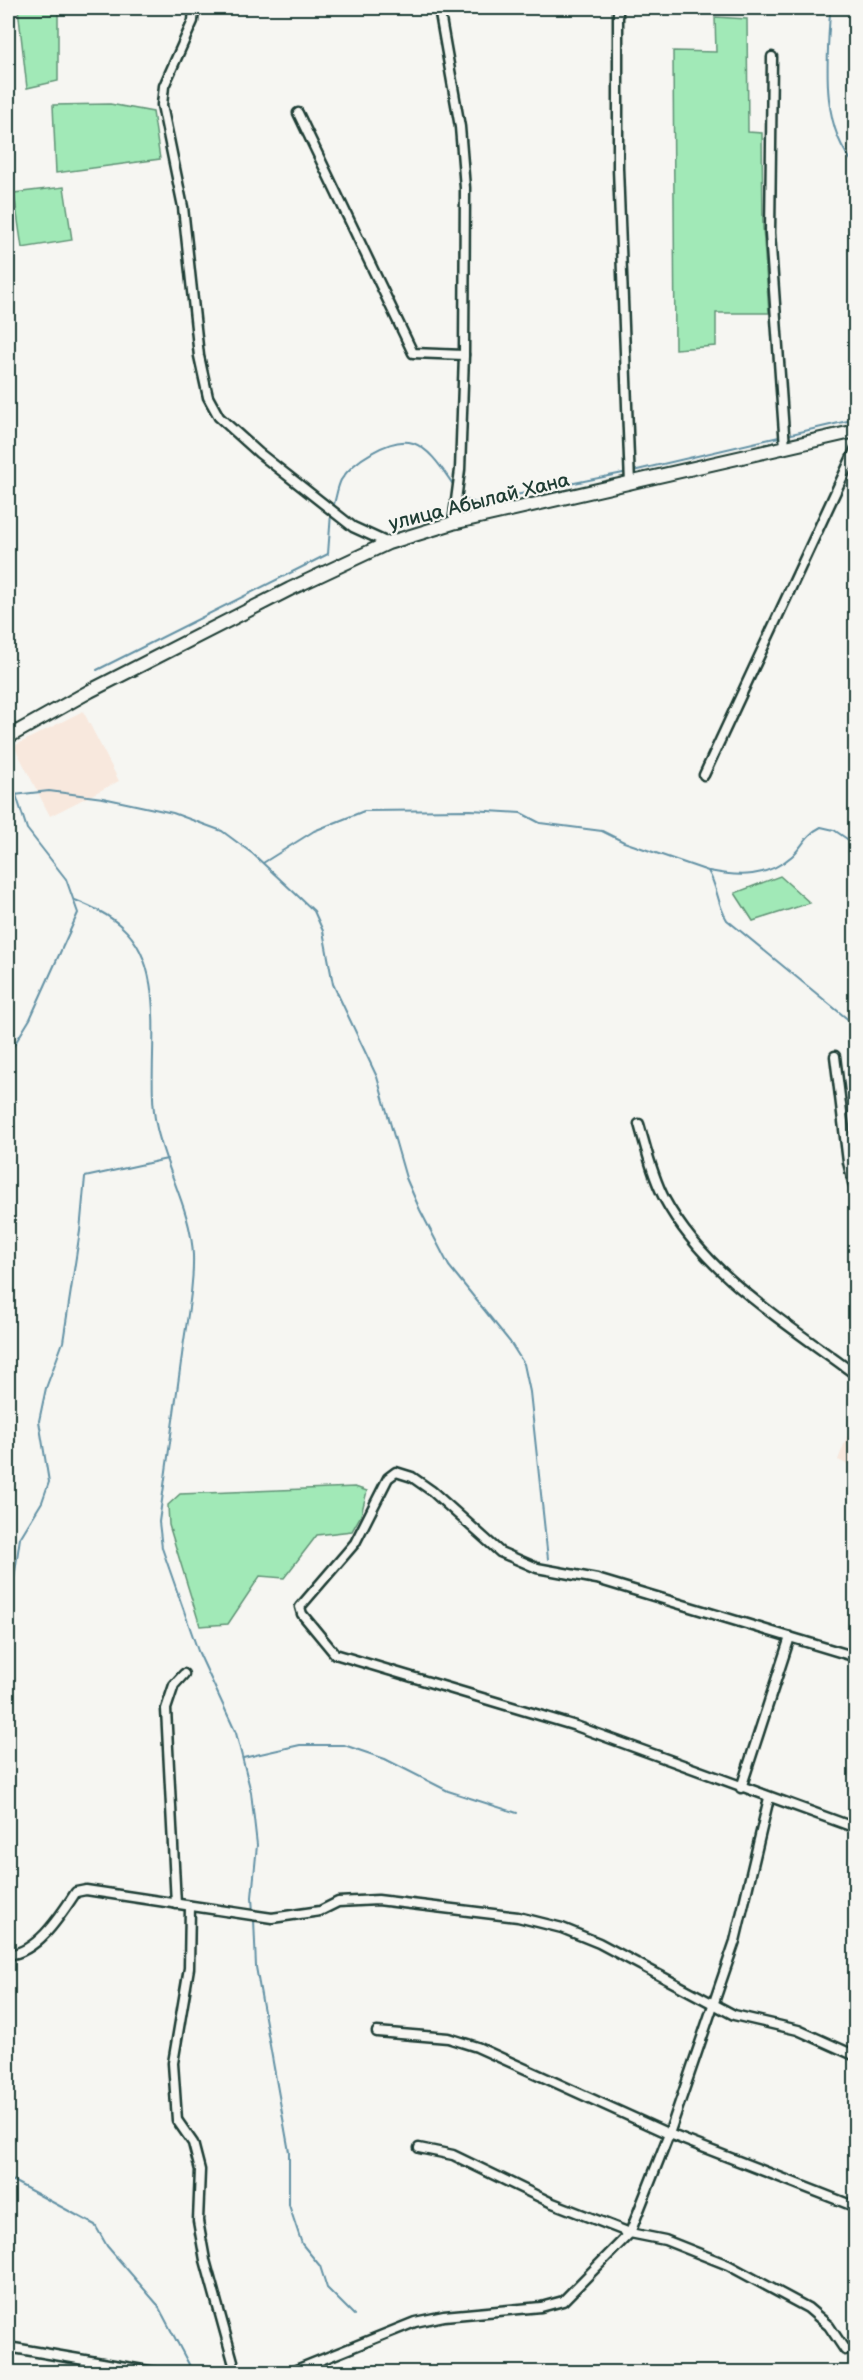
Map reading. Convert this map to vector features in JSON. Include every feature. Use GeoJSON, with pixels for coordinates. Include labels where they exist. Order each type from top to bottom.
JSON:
{"type":"FeatureCollection","features":[{"type":"Feature","properties":{"kind":"main road","name":"улица Абылай Хана"},"geometry":{"type":"LineString","coordinates":[[10,731],[388,543],[453,523],[855,431]]}},
{"type":"Feature","properties":{"kind":"street"},"geometry":{"type":"LineString","coordinates":[[194,8],[194,21],[164,86],[162,105],[183,207],[199,356],[208,397],[219,417],[259,453],[353,527],[388,543]]}},
{"type":"Feature","properties":{"kind":"street"},"geometry":{"type":"LineString","coordinates":[[440,8],[460,127],[465,188],[464,355],[460,470],[453,523]]}},
{"type":"Feature","properties":{"kind":"street"},"geometry":{"type":"LineString","coordinates":[[618,8],[618,168],[630,484]]}},
{"type":"Feature","properties":{"kind":"street"},"geometry":{"type":"LineString","coordinates":[[772,57],[770,233],[785,447]]}},
{"type":"Feature","properties":{"kind":"street"},"geometry":{"type":"LineString","coordinates":[[298,113],[413,353],[464,355]]}},
{"type":"Feature","properties":{"kind":"street"},"geometry":{"type":"LineString","coordinates":[[704,775],[855,448]]}},
{"type":"Feature","properties":{"kind":"street"},"geometry":{"type":"LineString","coordinates":[[835,1056],[848,1162],[855,1195]]}},
{"type":"Feature","properties":{"kind":"street"},"geometry":{"type":"LineString","coordinates":[[639,1124],[664,1198],[700,1250],[736,1284],[855,1375]]}},
{"type":"Feature","properties":{"kind":"street"},"geometry":{"type":"LineString","coordinates":[[855,1657],[597,1579],[537,1568],[500,1552],[432,1491],[412,1477],[396,1472],[387,1478],[355,1543],[300,1606],[302,1614],[334,1654],[576,1726],[855,1828]]}},
{"type":"Feature","properties":{"kind":"street"},"geometry":{"type":"LineString","coordinates":[[741,1788],[790,1637]]}},
{"type":"Feature","properties":{"kind":"street"},"geometry":{"type":"LineString","coordinates":[[177,1904],[166,1709],[174,1685],[184,1674]]}},
{"type":"Feature","properties":{"kind":"street"},"geometry":{"type":"LineString","coordinates":[[291,2373],[415,2322],[444,2316],[541,2307],[563,2301],[630,2233],[669,2134],[711,2004],[735,1941],[769,1798]]}},
{"type":"Feature","properties":{"kind":"street"},"geometry":{"type":"LineString","coordinates":[[8,1955],[27,1950],[61,1915],[76,1892],[86,1890],[272,1918],[320,1911],[338,1902],[378,1900],[518,1917],[562,1928],[599,1943],[734,2015],[798,2030],[855,2056]]}},
{"type":"Feature","properties":{"kind":"street"},"geometry":{"type":"LineString","coordinates":[[189,1906],[189,1968],[173,2063],[177,2120],[193,2143],[200,2170],[198,2221],[203,2250],[236,2373]]}},
{"type":"Feature","properties":{"kind":"street"},"geometry":{"type":"LineString","coordinates":[[377,2031],[448,2038],[477,2047],[669,2134],[855,2207]]}},
{"type":"Feature","properties":{"kind":"street"},"geometry":{"type":"LineString","coordinates":[[418,2148],[453,2155],[550,2202],[630,2233],[664,2240],[728,2265],[808,2308],[829,2326],[845,2350]]}},
{"type":"Feature","properties":{"kind":"street"},"geometry":{"type":"LineString","coordinates":[[8,2347],[155,2373]]}},
{"type":"Feature","properties":{"kind":"shaded area"},"geometry":{"type":"Polygon","coordinates":[[[83,711],[119,781],[50,816],[14,746],[83,711]]]}},
{"type":"Feature","properties":{"kind":"shaded area"},"geometry":{"type":"Polygon","coordinates":[[[855,1416],[855,1468],[838,1460],[855,1416]]]}},
{"type":"Feature","properties":{"kind":"green space"},"geometry":{"type":"Polygon","coordinates":[[[18,8],[58,8],[58,81],[27,88],[18,8]]]}},
{"type":"Feature","properties":{"kind":"green space"},"geometry":{"type":"Polygon","coordinates":[[[715,17],[747,19],[748,132],[762,133],[763,227],[769,313],[716,313],[716,346],[675,349],[673,51],[716,52],[715,17]]]}},
{"type":"Feature","properties":{"kind":"green space"},"geometry":{"type":"Polygon","coordinates":[[[110,104],[153,112],[160,159],[56,173],[53,105],[110,104]]]}},
{"type":"Feature","properties":{"kind":"green space"},"geometry":{"type":"Polygon","coordinates":[[[64,187],[72,240],[22,248],[14,193],[64,187]]]}},
{"type":"Feature","properties":{"kind":"green space"},"geometry":{"type":"Polygon","coordinates":[[[780,876],[810,903],[753,921],[735,893],[780,876]]]}},
{"type":"Feature","properties":{"kind":"green space"},"geometry":{"type":"Polygon","coordinates":[[[355,1487],[367,1491],[361,1515],[352,1531],[317,1535],[284,1578],[260,1576],[228,1624],[200,1626],[169,1525],[168,1505],[180,1494],[355,1487]]]}},
{"type":"Feature","properties":{"kind":"waterway"},"geometry":{"type":"LineString","coordinates":[[827,8],[830,13],[827,72],[831,114],[844,150],[856,166]]}},
{"type":"Feature","properties":{"kind":"waterway"},"geometry":{"type":"LineString","coordinates":[[633,471],[856,419]]}},
{"type":"Feature","properties":{"kind":"waterway"},"geometry":{"type":"LineString","coordinates":[[333,507],[341,480],[346,473],[373,452],[394,443],[413,443],[426,450],[455,487]]}},
{"type":"Feature","properties":{"kind":"waterway"},"geometry":{"type":"LineString","coordinates":[[460,493],[466,500],[476,503],[628,472]]}},
{"type":"Feature","properties":{"kind":"waterway"},"geometry":{"type":"LineString","coordinates":[[97,670],[328,554],[331,513]]}},
{"type":"Feature","properties":{"kind":"waterway"},"geometry":{"type":"LineString","coordinates":[[8,770],[27,829],[66,879],[78,913],[30,1019],[8,1055]]}},
{"type":"Feature","properties":{"kind":"waterway"},"geometry":{"type":"LineString","coordinates":[[14,795],[49,791],[103,798],[173,813],[222,831],[253,854],[314,911],[323,931],[333,984],[377,1077],[406,1178],[420,1210],[449,1266],[510,1342],[524,1364],[530,1392],[548,1559]]}},
{"type":"Feature","properties":{"kind":"waterway"},"geometry":{"type":"LineString","coordinates":[[263,863],[314,831],[364,811],[471,810],[521,813],[540,823],[602,831],[624,842],[708,871],[727,920],[856,1026]]}},
{"type":"Feature","properties":{"kind":"waterway"},"geometry":{"type":"LineString","coordinates":[[709,871],[742,875],[763,872],[792,856],[808,837],[821,827],[834,830],[856,845]]}},
{"type":"Feature","properties":{"kind":"waterway"},"geometry":{"type":"LineString","coordinates":[[75,900],[94,908],[122,927],[137,946],[147,968],[152,993],[153,1101],[156,1124],[188,1221],[193,1255],[191,1293],[159,1522],[162,1548],[198,1651],[236,1733],[251,1792],[257,1845],[252,1897],[253,1913]]}},
{"type":"Feature","properties":{"kind":"waterway"},"geometry":{"type":"LineString","coordinates":[[8,1619],[20,1538],[42,1502],[49,1482],[39,1421],[46,1388],[63,1342],[80,1231],[85,1177],[167,1159]]}},
{"type":"Feature","properties":{"kind":"waterway"},"geometry":{"type":"LineString","coordinates":[[243,1758],[300,1745],[344,1745],[385,1759],[448,1791],[517,1813]]}},
{"type":"Feature","properties":{"kind":"waterway"},"geometry":{"type":"LineString","coordinates":[[254,1919],[256,1967],[289,2152],[289,2205],[302,2244],[320,2266],[327,2288],[354,2315]]}},
{"type":"Feature","properties":{"kind":"waterway"},"geometry":{"type":"LineString","coordinates":[[8,2175],[13,2181],[95,2225],[107,2246],[157,2304],[193,2372]]}}]}
